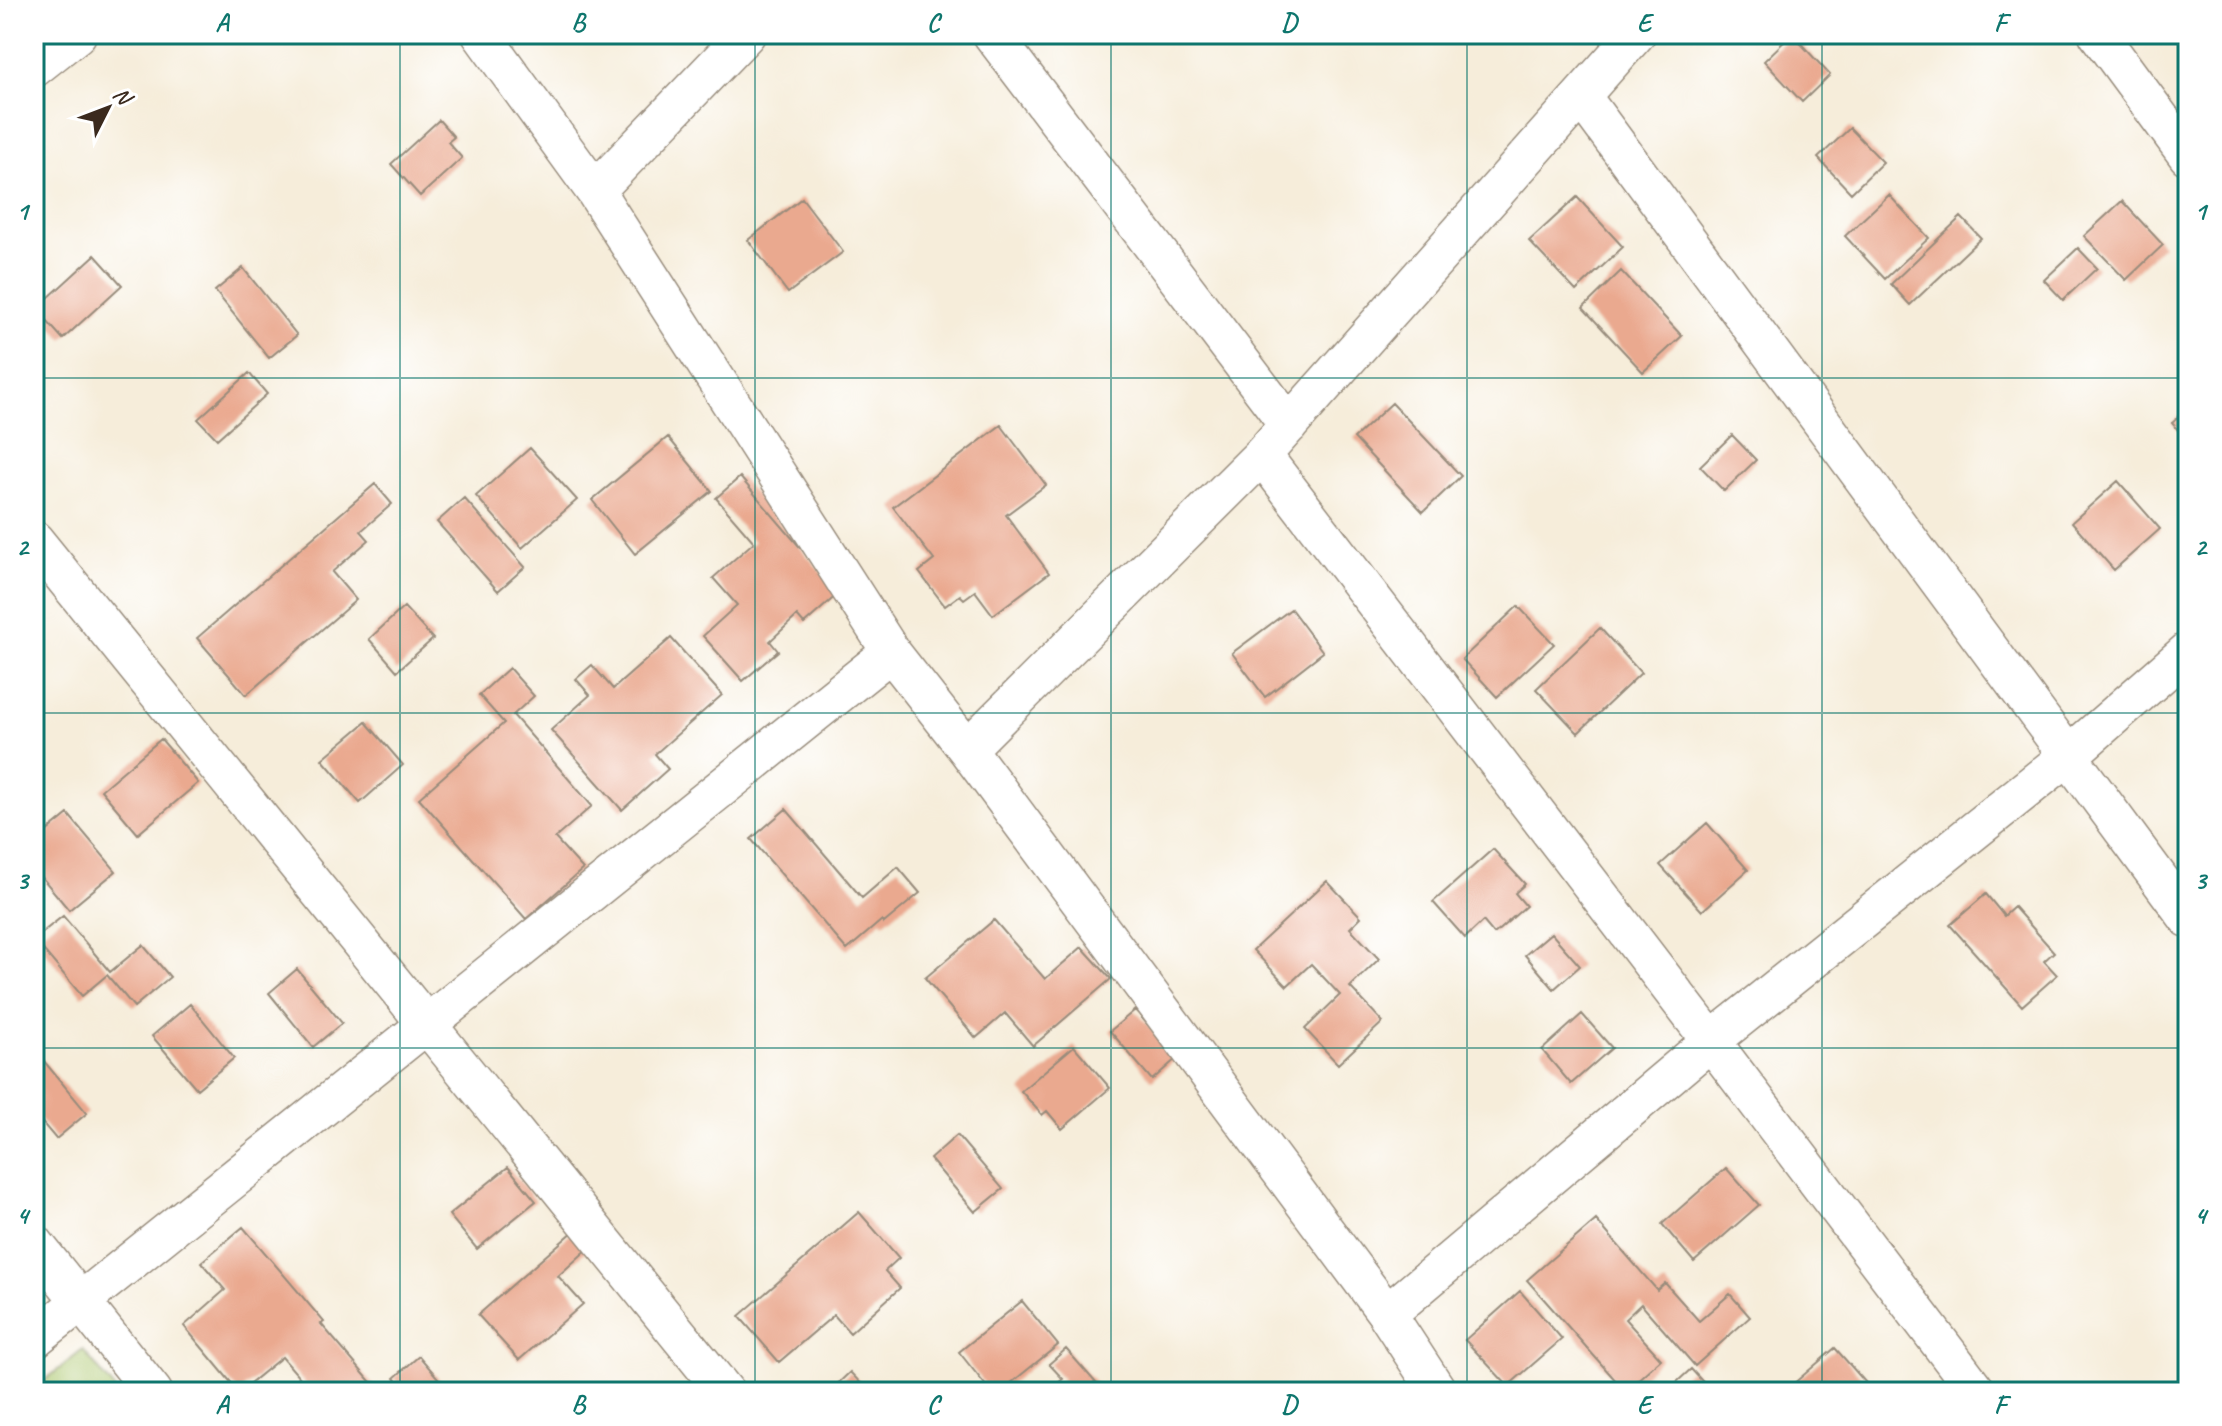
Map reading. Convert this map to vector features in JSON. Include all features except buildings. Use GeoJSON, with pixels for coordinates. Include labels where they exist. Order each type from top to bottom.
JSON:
{"type":"FeatureCollection","features":[{"type":"Feature","properties":{"kind":"street"},"geometry":{"type":"LineString","coordinates":[[34,68],[77,34]]}},
{"type":"Feature","properties":{"kind":"street"},"geometry":{"type":"LineString","coordinates":[[481,34],[595,191],[891,652],[967,749],[1387,1314],[1438,1392]]}},
{"type":"Feature","properties":{"kind":"street"},"geometry":{"type":"LineString","coordinates":[[595,191],[746,34]]}},
{"type":"Feature","properties":{"kind":"street"},"geometry":{"type":"LineString","coordinates":[[992,34],[1289,425]]}},
{"type":"Feature","properties":{"kind":"street"},"geometry":{"type":"LineString","coordinates":[[967,749],[1262,455],[1636,34]]}},
{"type":"Feature","properties":{"kind":"street"},"geometry":{"type":"LineString","coordinates":[[2098,34],[2188,156]]}},
{"type":"Feature","properties":{"kind":"street"},"geometry":{"type":"LineString","coordinates":[[1581,96],[2188,918]]}},
{"type":"Feature","properties":{"kind":"street"},"geometry":{"type":"LineString","coordinates":[[1262,455],[1977,1392]]}},
{"type":"Feature","properties":{"kind":"street"},"geometry":{"type":"LineString","coordinates":[[34,540],[725,1392]]}},
{"type":"Feature","properties":{"kind":"street"},"geometry":{"type":"LineString","coordinates":[[1387,1314],[1711,1041],[2068,756],[2188,651]]}},
{"type":"Feature","properties":{"kind":"street"},"geometry":{"type":"LineString","coordinates":[[34,1339],[891,652]]}},
{"type":"Feature","properties":{"kind":"street"},"geometry":{"type":"LineString","coordinates":[[34,1243],[153,1392]]}},
{"type":"Feature","properties":{"kind":"green space"},"geometry":{"type":"Polygon","coordinates":[[[83,1350],[117,1392],[34,1392],[34,1389],[83,1350]]]}}]}
